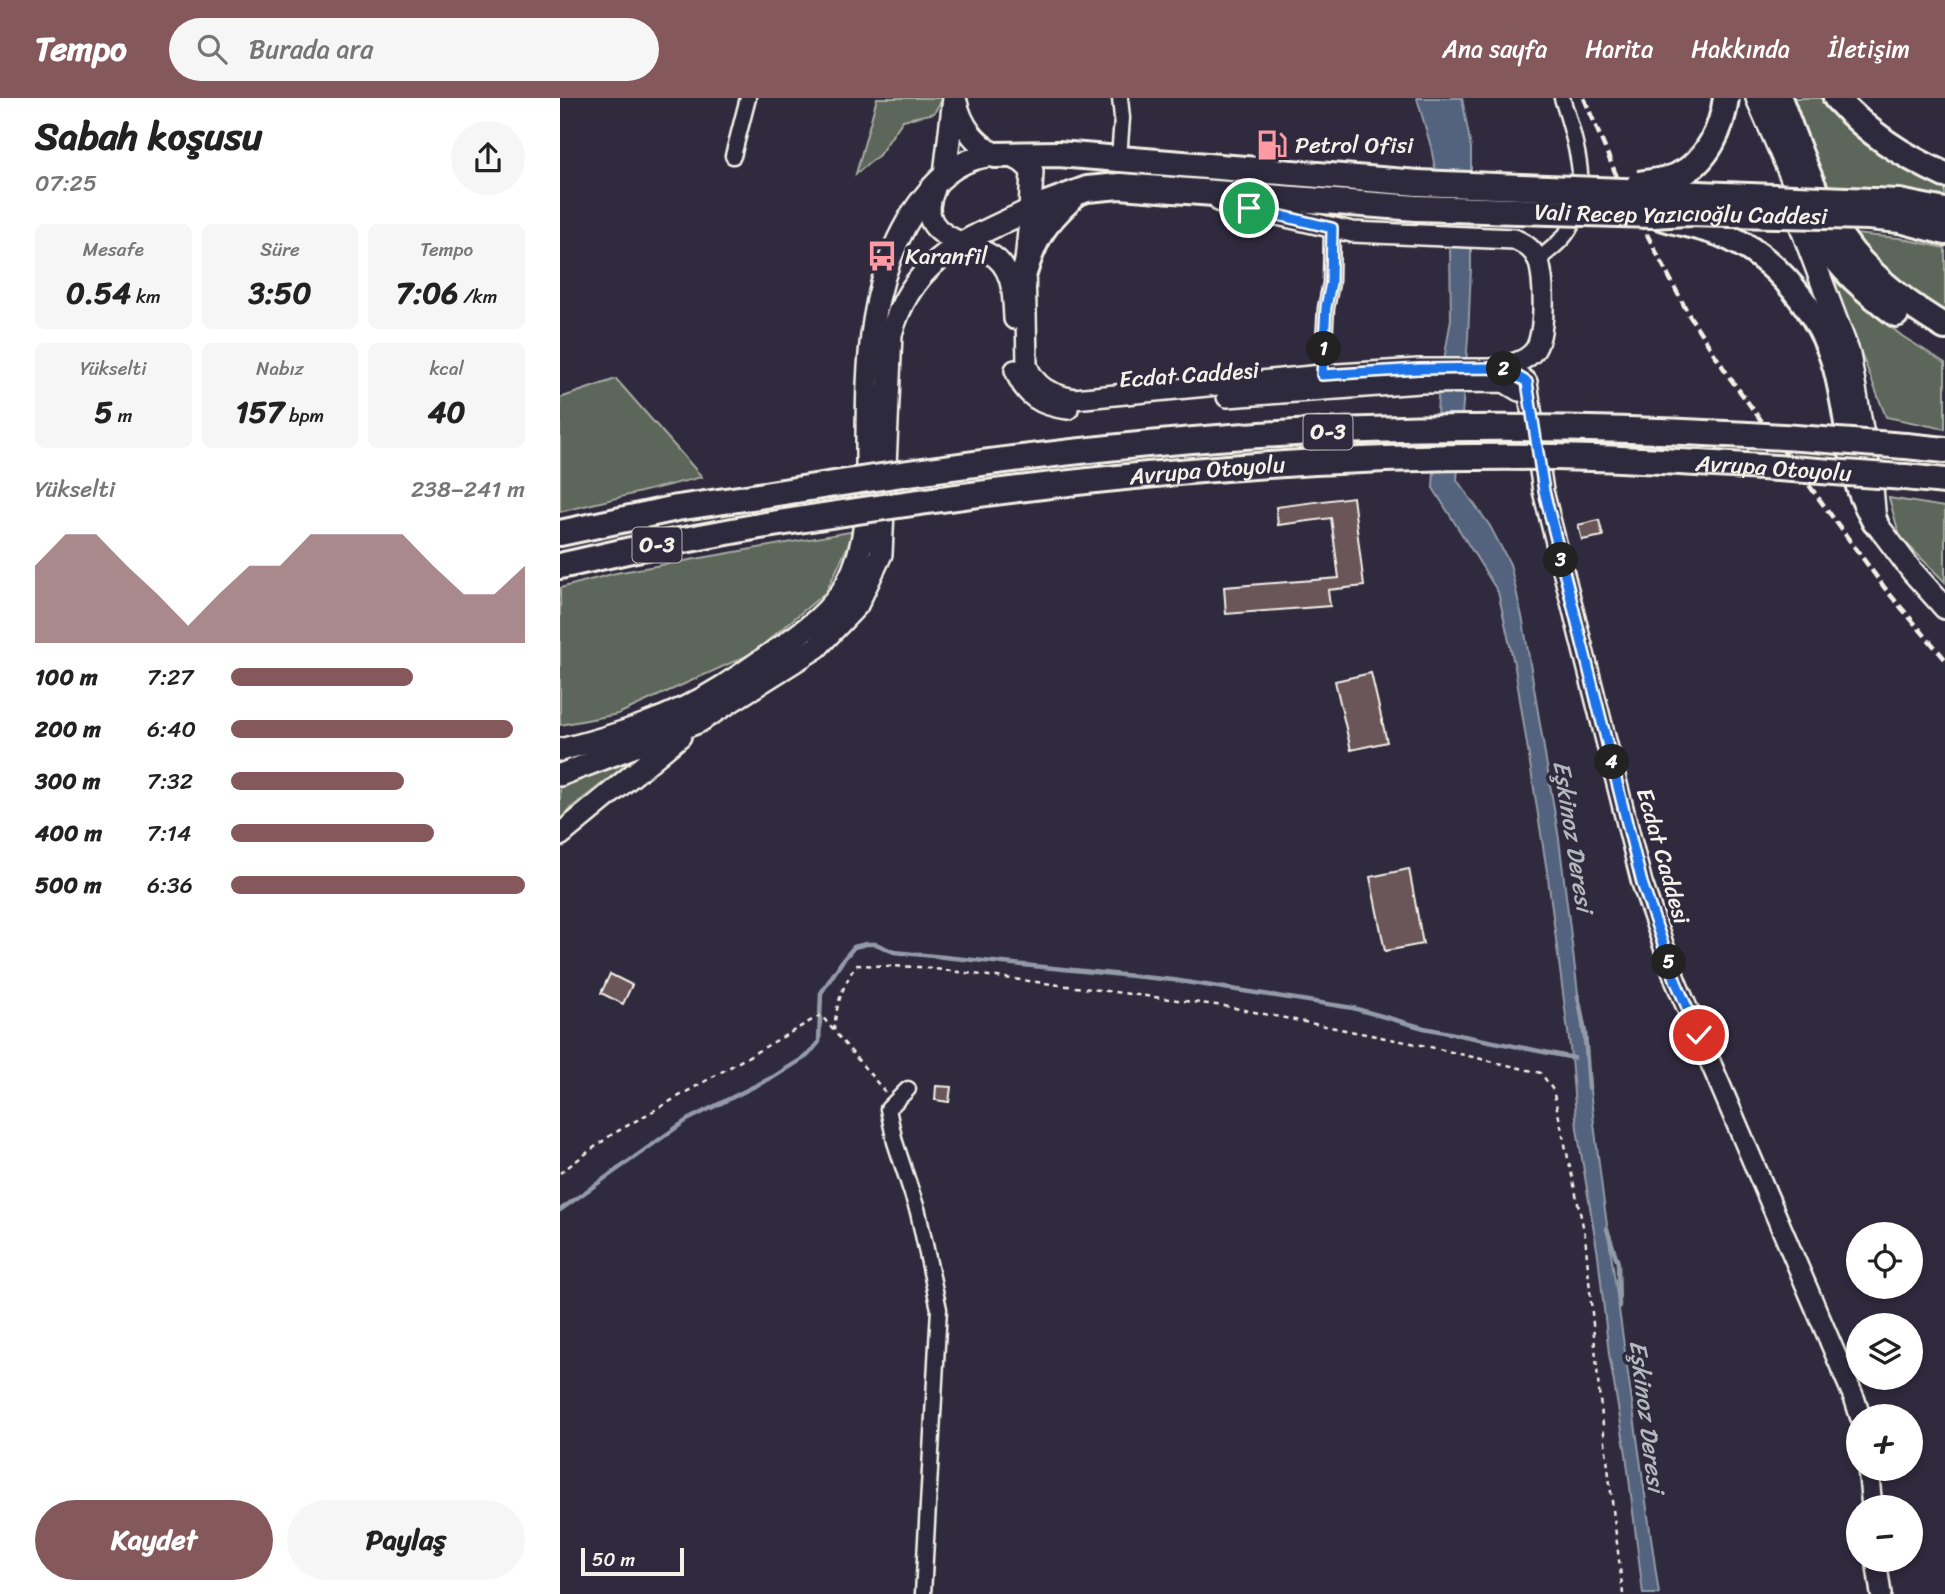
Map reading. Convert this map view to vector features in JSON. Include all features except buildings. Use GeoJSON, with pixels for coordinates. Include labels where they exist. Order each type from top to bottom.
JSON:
{"type":"FeatureCollection","features":[{"type":"Feature","properties":{"kind":"highway"},"geometry":{"type":"LineString","coordinates":[[1586,188],[1678,176],[1698,161],[1712,144],[1723,122],[1726,98]]}},
{"type":"Feature","properties":{"kind":"highway"},"geometry":{"type":"LineString","coordinates":[[1779,98],[1830,219],[1852,251],[1895,293],[1945,327]]}},
{"type":"Feature","properties":{"kind":"highway"},"geometry":{"type":"LineString","coordinates":[[1836,98],[1857,121],[1881,141],[1945,175]]}},
{"type":"Feature","properties":{"kind":"highway","name":"Vali Recep Yazıcıoğlu Caddesi"},"geometry":{"type":"LineString","coordinates":[[998,155],[1058,154],[1418,183],[1586,188],[1900,211],[1945,211]]}},
{"type":"Feature","properties":{"kind":"highway","name":"Vali Recep Yazıcıoğlu Caddesi"},"geometry":{"type":"LineString","coordinates":[[1030,210],[1087,188],[1120,186],[1417,208],[1653,215],[1686,213],[1855,216],[1900,211],[1945,232]]}},
{"type":"Feature","properties":{"kind":"highway"},"geometry":{"type":"LineString","coordinates":[[1797,190],[1819,236],[1842,265],[1868,292],[1903,319],[1945,344]]}},
{"type":"Feature","properties":{"kind":"highway"},"geometry":{"type":"LineString","coordinates":[[1025,270],[1032,245],[1041,229],[1078,191]]}},
{"type":"Feature","properties":{"kind":"highway"},"geometry":{"type":"LineString","coordinates":[[1653,215],[1721,234],[1746,247],[1788,281],[1824,337],[1836,366],[1859,486],[1875,522]]}},
{"type":"Feature","properties":{"kind":"highway","name":"Avrupa Otoyolu"},"geometry":{"type":"LineString","coordinates":[[560,533],[677,508],[1093,450],[1334,431],[1490,428],[1645,430],[1945,450]]}},
{"type":"Feature","properties":{"kind":"highway","name":"Avrupa Otoyolu"},"geometry":{"type":"LineString","coordinates":[[560,566],[754,527],[935,500],[1147,474],[1381,460],[1591,458],[1751,466],[1945,481]]}},
{"type":"Feature","properties":{"kind":"main road"},"geometry":{"type":"LineString","coordinates":[[954,98],[960,119],[969,134],[980,145],[998,155]]}},
{"type":"Feature","properties":{"kind":"main road"},"geometry":{"type":"LineString","coordinates":[[954,98],[949,172],[932,194],[929,210],[930,219],[942,235],[961,243]]}},
{"type":"Feature","properties":{"kind":"main road"},"geometry":{"type":"LineString","coordinates":[[1757,98],[1797,190],[1800,224],[1851,363],[1872,487],[1875,522],[1912,571],[1945,608]]}},
{"type":"Feature","properties":{"kind":"main road"},"geometry":{"type":"LineString","coordinates":[[560,750],[653,722],[720,688],[816,623],[846,585],[862,548],[867,518],[871,337],[878,295],[895,244],[914,209],[949,172],[977,156],[1015,157],[1023,162],[1032,171],[1030,210],[961,243],[922,274],[898,310],[891,334],[881,554],[857,605],[817,647],[698,722],[560,835]]}},
{"type":"Feature","properties":{"kind":"main road"},"geometry":{"type":"LineString","coordinates":[[1165,188],[1352,232],[1514,239],[1528,245],[1538,260],[1542,281],[1541,336],[1537,348],[1529,357],[1485,373]]}},
{"type":"Feature","properties":{"kind":"main road","name":"Ecdat Caddesi"},"geometry":{"type":"LineString","coordinates":[[1030,210],[1025,270],[1027,365],[1032,379],[1055,395],[1074,399],[1322,375],[1419,376]]}},
{"type":"Feature","properties":{"kind":"main road","name":"Ecdat Caddesi"},"geometry":{"type":"LineString","coordinates":[[961,243],[989,253],[1000,262],[1008,274],[1014,313],[1016,372],[1030,397],[1044,404],[1066,409],[1419,376],[1485,373],[1505,369],[1527,382],[1544,491],[1651,911],[1676,982],[1856,1404]]}},
{"type":"Feature","properties":{"kind":"main road"},"geometry":{"type":"LineString","coordinates":[[560,775],[698,722]]}},
{"type":"Feature","properties":{"kind":"main road"},"geometry":{"type":"LineString","coordinates":[[1878,1572],[1881,1594]]}},
{"type":"Feature","properties":{"kind":"street"},"geometry":{"type":"LineString","coordinates":[[733,156],[748,98]]}},
{"type":"Feature","properties":{"kind":"street"},"geometry":{"type":"LineString","coordinates":[[1119,158],[1122,127],[1120,98]]}},
{"type":"Feature","properties":{"kind":"street"},"geometry":{"type":"LineString","coordinates":[[1538,260],[1566,234],[1580,193],[1580,165],[1562,98]]}},
{"type":"Feature","properties":{"kind":"street"},"geometry":{"type":"LineString","coordinates":[[1322,375],[1326,307],[1331,283],[1332,228]]}},
{"type":"Feature","properties":{"kind":"street"},"geometry":{"type":"LineString","coordinates":[[908,1089],[888,1109],[895,1142],[918,1212],[939,1309],[923,1594]]}},
{"type":"Feature","properties":{"kind":"path"},"geometry":{"type":"LineString","coordinates":[[834,1031],[835,1012],[842,988],[856,965],[919,967],[1224,1006],[1426,1046],[1541,1073],[1553,1090],[1585,1235],[1599,1391],[1623,1594]]}},
{"type":"Feature","properties":{"kind":"path"},"geometry":{"type":"LineString","coordinates":[[560,1173],[611,1135],[821,1015],[894,1103]]}},
{"type":"Feature","properties":{"kind":"green space"},"geometry":{"type":"Polygon","coordinates":[[[877,98],[943,98],[934,113],[903,120],[879,155],[856,174],[877,98]]]}},
{"type":"Feature","properties":{"kind":"green space"},"geometry":{"type":"Polygon","coordinates":[[[1791,98],[1825,98],[1886,154],[1945,188],[1945,196],[1825,185],[1791,98]]]}},
{"type":"Feature","properties":{"kind":"green space"},"geometry":{"type":"Polygon","coordinates":[[[1854,234],[1899,238],[1945,248],[1945,313],[1889,276],[1854,234]]]}},
{"type":"Feature","properties":{"kind":"green space"},"geometry":{"type":"Polygon","coordinates":[[[1833,280],[1902,336],[1945,363],[1945,429],[1886,417],[1833,280]]]}},
{"type":"Feature","properties":{"kind":"green space"},"geometry":{"type":"Polygon","coordinates":[[[616,379],[702,477],[560,512],[560,398],[616,379]]]}},
{"type":"Feature","properties":{"kind":"green space"},"geometry":{"type":"Polygon","coordinates":[[[1889,498],[1945,507],[1945,582],[1900,537],[1889,498]]]}},
{"type":"Feature","properties":{"kind":"green space"},"geometry":{"type":"Polygon","coordinates":[[[855,531],[826,592],[753,653],[618,714],[560,725],[560,588],[616,573],[855,531]]]}},
{"type":"Feature","properties":{"kind":"green space"},"geometry":{"type":"Polygon","coordinates":[[[630,762],[572,807],[560,820],[560,787],[630,762]]]}},
{"type":"Feature","properties":{"kind":"water"},"geometry":{"type":"Polygon","coordinates":[[[1417,98],[1462,98],[1471,148],[1471,268],[1457,480],[1490,526],[1510,564],[1523,621],[1559,839],[1603,1196],[1659,1594],[1643,1594],[1626,1454],[1609,1354],[1598,1255],[1577,1129],[1570,1047],[1548,878],[1515,668],[1498,592],[1433,488],[1438,396],[1451,319],[1450,248],[1431,147],[1417,98]]]}},
{"type":"Feature","properties":{"kind":"waterway"},"geometry":{"type":"LineString","coordinates":[[560,1210],[687,1120],[775,1076],[807,1056],[819,1042],[821,993],[854,947],[866,944],[876,944],[894,952],[1173,980],[1353,1008],[1424,1028],[1574,1058]]}},
{"type":"Feature","properties":{"kind":"waterway","name":"Eşkinoz Deresi"},"geometry":{"type":"LineString","coordinates":[[1578,996],[1585,1032],[1589,1088]]}},
{"type":"Feature","properties":{"kind":"waterway","name":"Eşkinoz Deresi"},"geometry":{"type":"LineString","coordinates":[[1607,1229],[1618,1263],[1619,1306]]}},
{"type":"Feature","properties":{"kind":"railway"},"geometry":{"type":"LineString","coordinates":[[1584,98],[1617,177],[1689,315],[1730,378],[1887,591],[1945,659]]}},
{"type":"Feature","properties":{"kind":"place","name":"Petrol Ofisi"},"geometry":{"type":"Point","coordinates":[1272,145]}},
{"type":"Feature","properties":{"kind":"place","name":"Karanfil"},"geometry":{"type":"Point","coordinates":[882,256]}},
{"type":"Feature","properties":{"kind":"route"},"geometry":{"type":"LineString","coordinates":[[1249,208],[1332,228],[1331,283],[1326,307],[1322,375],[1494,368],[1517,374],[1527,382],[1544,491],[1642,883],[1676,982],[1699,1035]]}}]}
